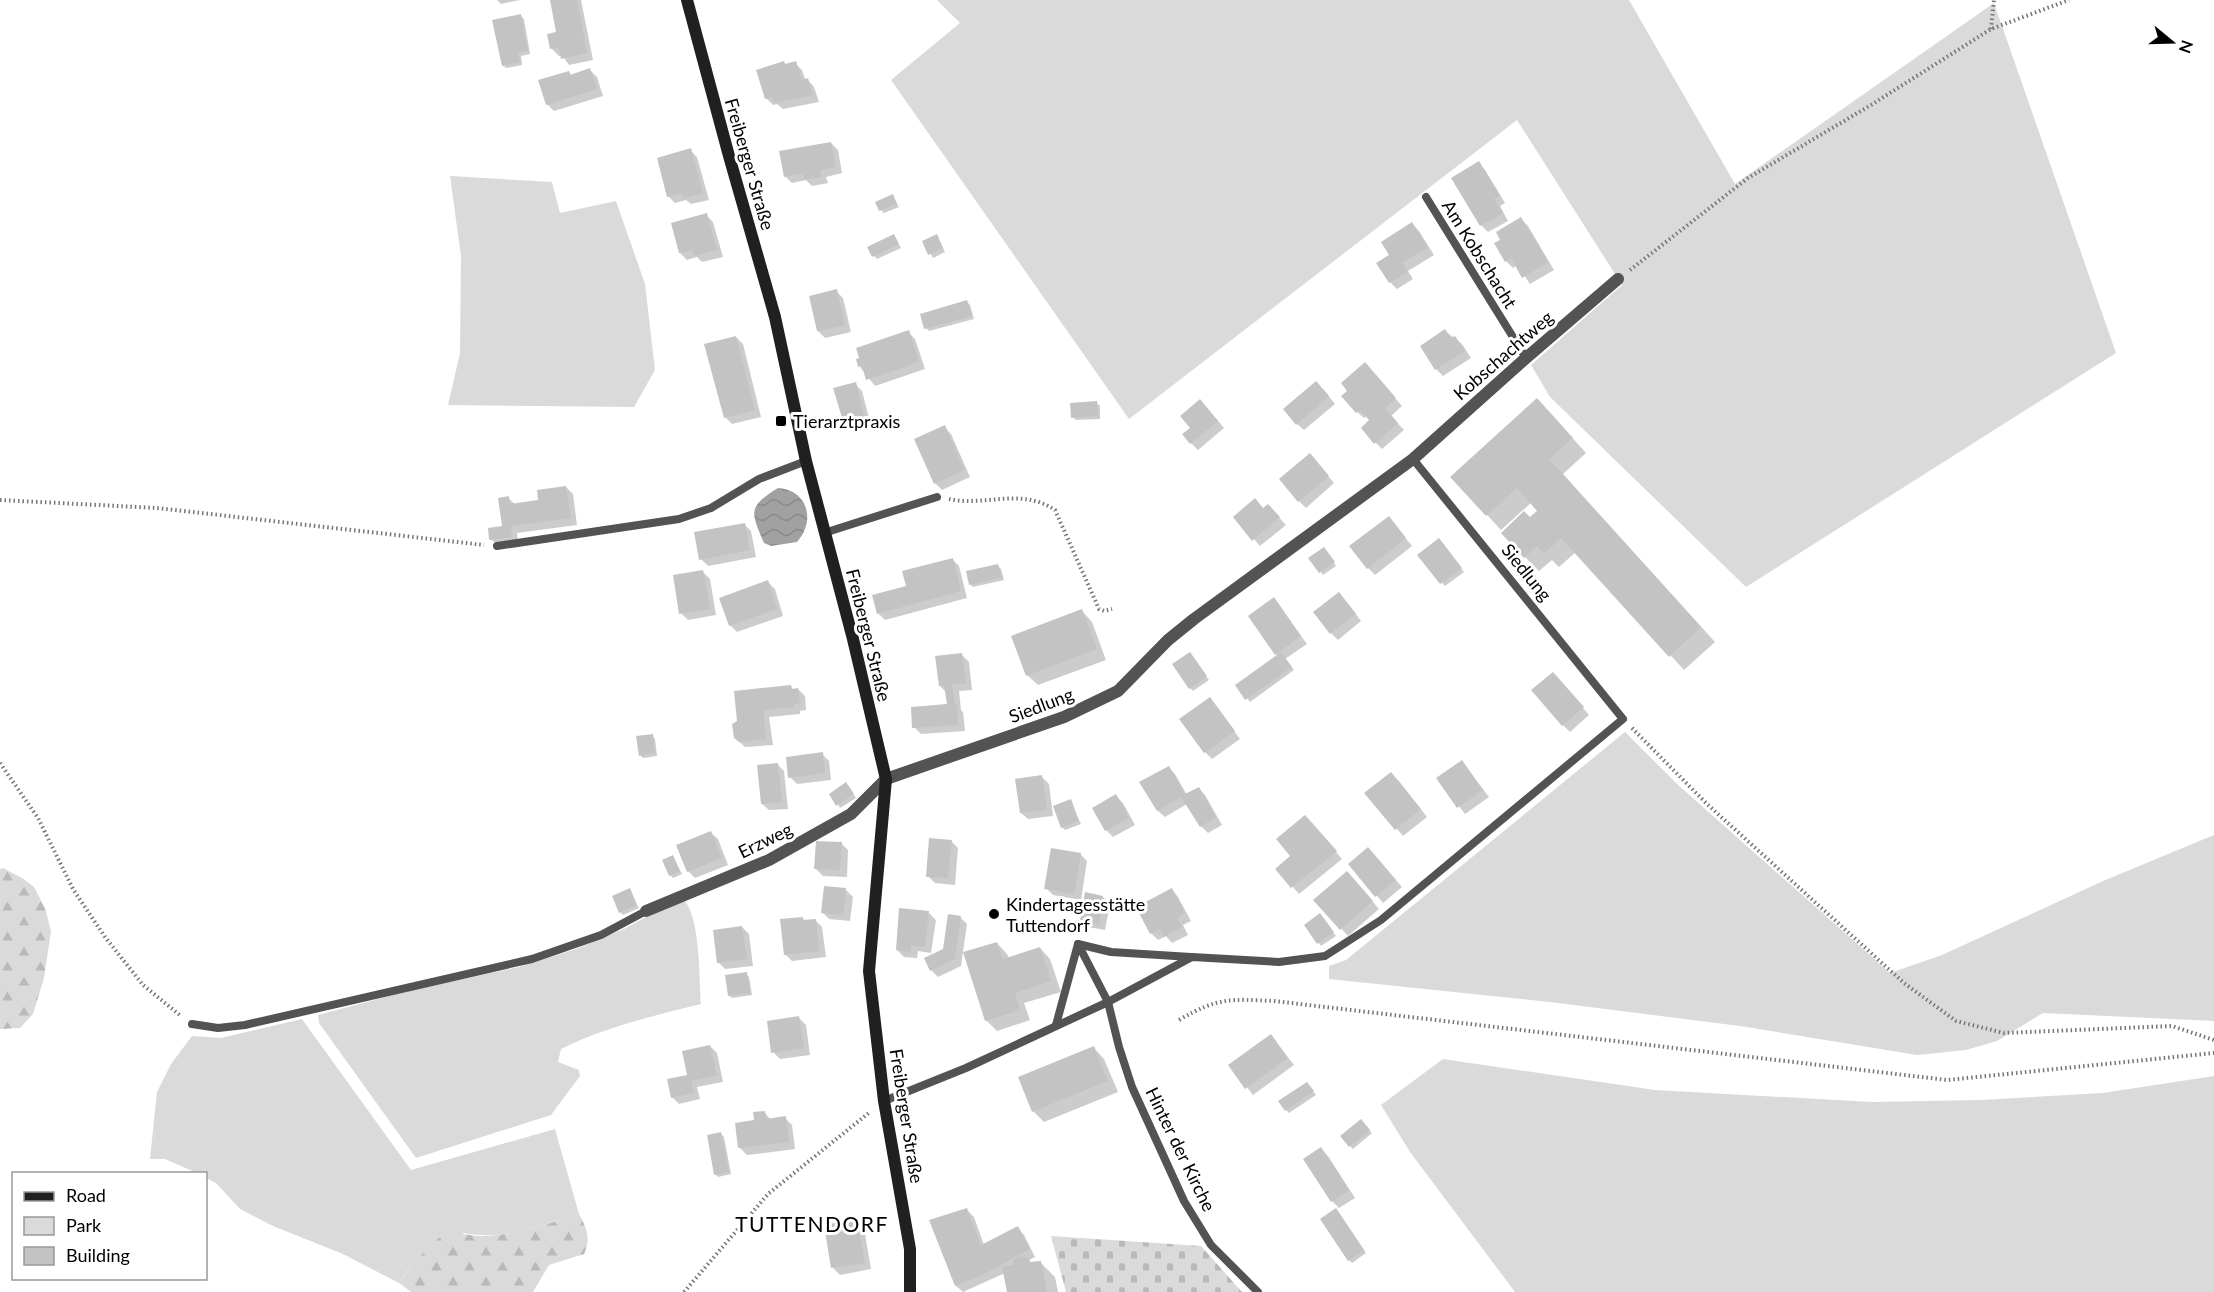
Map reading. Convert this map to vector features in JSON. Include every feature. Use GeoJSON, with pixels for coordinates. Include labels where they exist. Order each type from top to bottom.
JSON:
{"type":"FeatureCollection","features":[{"type":"Feature","properties":{"kind":"street","name":"Freiberger Straße"},"geometry":{"type":"LineString","coordinates":[[687,0],[775,317],[806,461],[853,639],[886,779],[869,971],[884,1101],[910,1249],[910,1292]]}},
{"type":"Feature","properties":{"kind":"street","name":"Kobschachtweg"},"geometry":{"type":"LineString","coordinates":[[1413,459],[1618,279]]}},
{"type":"Feature","properties":{"kind":"street","name":"Siedlung"},"geometry":{"type":"LineString","coordinates":[[886,779],[1064,717],[1118,691],[1168,640],[1194,619],[1413,459]]}},
{"type":"Feature","properties":{"kind":"street","name":"Erzweg"},"geometry":{"type":"LineString","coordinates":[[646,911],[769,860],[851,814],[886,779]]}},
{"type":"Feature","properties":{"kind":"lane","name":"Am Kobschacht"},"geometry":{"type":"LineString","coordinates":[[1426,197],[1526,358]]}},
{"type":"Feature","properties":{"kind":"lane","name":"Siedlung"},"geometry":{"type":"LineString","coordinates":[[1413,459],[1623,719]]}},
{"type":"Feature","properties":{"kind":"lane"},"geometry":{"type":"LineString","coordinates":[[497,546],[679,519],[711,507],[759,478],[806,461]]}},
{"type":"Feature","properties":{"kind":"lane"},"geometry":{"type":"LineString","coordinates":[[824,533],[937,496]]}},
{"type":"Feature","properties":{"kind":"lane"},"geometry":{"type":"LineString","coordinates":[[1078,944],[1111,952],[1279,962],[1324,956],[1381,920],[1623,719]]}},
{"type":"Feature","properties":{"kind":"lane"},"geometry":{"type":"LineString","coordinates":[[192,1024],[218,1028],[245,1025],[532,959],[601,935],[646,911]]}},
{"type":"Feature","properties":{"kind":"lane"},"geometry":{"type":"LineString","coordinates":[[1078,944],[1108,1002]]}},
{"type":"Feature","properties":{"kind":"lane"},"geometry":{"type":"LineString","coordinates":[[1056,1025],[1078,944]]}},
{"type":"Feature","properties":{"kind":"lane"},"geometry":{"type":"LineString","coordinates":[[884,1101],[966,1068],[1108,1002],[1192,957]]}},
{"type":"Feature","properties":{"kind":"lane","name":"Hinter der Kirche"},"geometry":{"type":"LineString","coordinates":[[1108,1002],[1132,1086],[1184,1201],[1211,1245],[1258,1292]]}},
{"type":"Feature","properties":{"kind":"path"},"geometry":{"type":"LineString","coordinates":[[1991,29],[1994,0]]}},
{"type":"Feature","properties":{"kind":"path"},"geometry":{"type":"LineString","coordinates":[[1618,279],[1748,178],[1871,105],[1991,29],[2069,0]]}},
{"type":"Feature","properties":{"kind":"path"},"geometry":{"type":"LineString","coordinates":[[937,496],[958,501],[1008,498],[1043,502],[1055,510],[1100,609],[1104,611],[1112,609]]}},
{"type":"Feature","properties":{"kind":"path"},"geometry":{"type":"LineString","coordinates":[[0,500],[157,508],[497,546]]}},
{"type":"Feature","properties":{"kind":"path"},"geometry":{"type":"LineString","coordinates":[[1623,719],[1707,804],[1904,983],[1956,1021],[2004,1033],[2172,1026],[2214,1040]]}},
{"type":"Feature","properties":{"kind":"path"},"geometry":{"type":"LineString","coordinates":[[0,763],[38,819],[74,889],[105,937],[144,985],[192,1024]]}},
{"type":"Feature","properties":{"kind":"path"},"geometry":{"type":"LineString","coordinates":[[1179,1020],[1209,1004],[1228,999],[1274,1001],[1947,1080],[2214,1053]]}},
{"type":"Feature","properties":{"kind":"path"},"geometry":{"type":"LineString","coordinates":[[684,1292],[768,1194],[884,1101]]}},
{"type":"Feature","properties":{"kind":"green space"},"geometry":{"type":"Polygon","coordinates":[[[937,0],[1629,0],[1735,184],[1994,3],[2116,353],[1746,587],[1550,397],[1531,365],[1622,285],[1517,120],[1129,419],[891,80],[960,23],[937,0]]]}},
{"type":"Feature","properties":{"kind":"green space"},"geometry":{"type":"Polygon","coordinates":[[[450,176],[552,182],[560,213],[616,201],[645,284],[655,370],[634,407],[448,405],[460,353],[461,256],[450,176]]]}},
{"type":"Feature","properties":{"kind":"green space"},"geometry":{"type":"Polygon","coordinates":[[[1625,732],[1677,784],[1890,973],[1942,955],[2103,881],[2214,835],[2214,1021],[2043,1013],[1997,1041],[1966,1050],[1917,1055],[1740,1026],[1550,1002],[1329,979],[1329,966],[1346,960],[1625,732]]]}},
{"type":"Feature","properties":{"kind":"green space"},"geometry":{"type":"Polygon","coordinates":[[[3,868],[34,887],[45,908],[51,931],[44,978],[33,1014],[20,1028],[0,1029],[0,869],[3,868]]]}},
{"type":"Feature","properties":{"kind":"green space"},"geometry":{"type":"Polygon","coordinates":[[[681,898],[688,905],[696,930],[701,1004],[612,1028],[561,1049],[558,1062],[579,1070],[580,1076],[551,1115],[416,1158],[319,1023],[318,1015],[412,990],[519,967],[576,949],[624,929],[681,898]]]}},
{"type":"Feature","properties":{"kind":"green space"},"geometry":{"type":"Polygon","coordinates":[[[302,1019],[411,1170],[555,1129],[579,1214],[508,1234],[464,1233],[409,1269],[399,1283],[343,1254],[273,1226],[240,1209],[216,1183],[207,1178],[207,1172],[195,1172],[165,1159],[150,1159],[157,1092],[171,1064],[192,1036],[221,1038],[302,1019]]]}},
{"type":"Feature","properties":{"kind":"green space"},"geometry":{"type":"Polygon","coordinates":[[[1443,1059],[1655,1090],[1872,1102],[1981,1100],[2103,1093],[2214,1076],[2214,1292],[1515,1292],[1410,1152],[1381,1105],[1443,1059]]]}},
{"type":"Feature","properties":{"kind":"green space"},"geometry":{"type":"Polygon","coordinates":[[[579,1214],[587,1234],[584,1254],[549,1265],[533,1292],[411,1292],[399,1283],[439,1238],[448,1234],[479,1236],[508,1234],[579,1214]]]}},
{"type":"Feature","properties":{"kind":"green space"},"geometry":{"type":"Polygon","coordinates":[[[1051,1236],[1201,1246],[1242,1292],[1066,1292],[1051,1236]]]}},
{"type":"Feature","properties":{"kind":"water"},"geometry":{"type":"Polygon","coordinates":[[[778,488],[796,494],[802,500],[806,508],[806,525],[797,542],[771,546],[764,543],[756,524],[754,511],[761,500],[778,488]]]}},
{"type":"Feature","properties":{"kind":"building"},"geometry":{"type":"Polygon","coordinates":[[[550,0],[577,0],[587,53],[561,59],[559,48],[550,49],[547,34],[556,32],[550,0]]]}},
{"type":"Feature","properties":{"kind":"building"},"geometry":{"type":"Polygon","coordinates":[[[521,14],[528,51],[518,53],[520,62],[502,66],[492,20],[521,14]]]}},
{"type":"Feature","properties":{"kind":"building"},"geometry":{"type":"Polygon","coordinates":[[[784,61],[785,64],[796,61],[802,80],[808,78],[813,95],[774,103],[772,97],[765,99],[756,70],[784,61]]]}},
{"type":"Feature","properties":{"kind":"building"},"geometry":{"type":"Polygon","coordinates":[[[590,68],[597,89],[546,105],[538,80],[569,71],[570,75],[590,68]]]}},
{"type":"Feature","properties":{"kind":"building"},"geometry":{"type":"Polygon","coordinates":[[[831,142],[836,167],[820,170],[821,177],[804,180],[803,173],[784,177],[779,151],[831,142]]]}},
{"type":"Feature","properties":{"kind":"building"},"geometry":{"type":"Polygon","coordinates":[[[691,148],[703,193],[683,198],[682,193],[667,197],[657,158],[691,148]]]}},
{"type":"Feature","properties":{"kind":"building"},"geometry":{"type":"Polygon","coordinates":[[[1479,161],[1500,196],[1494,199],[1503,213],[1480,226],[1451,178],[1479,161]]]}},
{"type":"Feature","properties":{"kind":"building"},"geometry":{"type":"Polygon","coordinates":[[[893,194],[897,204],[879,211],[875,202],[893,194]]]}},
{"type":"Feature","properties":{"kind":"building"},"geometry":{"type":"Polygon","coordinates":[[[707,213],[717,250],[694,256],[692,250],[679,253],[671,223],[707,213]]]}},
{"type":"Feature","properties":{"kind":"building"},"geometry":{"type":"Polygon","coordinates":[[[1521,217],[1548,262],[1522,278],[1511,258],[1505,262],[1494,243],[1500,240],[1496,232],[1521,217]]]}},
{"type":"Feature","properties":{"kind":"building"},"geometry":{"type":"Polygon","coordinates":[[[1412,222],[1428,247],[1402,263],[1408,272],[1389,283],[1376,263],[1389,255],[1381,242],[1412,222]]]}},
{"type":"Feature","properties":{"kind":"building"},"geometry":{"type":"Polygon","coordinates":[[[894,234],[899,244],[872,257],[867,247],[894,234]]]}},
{"type":"Feature","properties":{"kind":"building"},"geometry":{"type":"Polygon","coordinates":[[[937,234],[943,248],[928,255],[922,241],[937,234]]]}},
{"type":"Feature","properties":{"kind":"building"},"geometry":{"type":"Polygon","coordinates":[[[837,289],[845,325],[817,331],[809,296],[837,289]]]}},
{"type":"Feature","properties":{"kind":"building"},"geometry":{"type":"Polygon","coordinates":[[[967,300],[972,316],[924,329],[920,314],[967,300]]]}},
{"type":"Feature","properties":{"kind":"building"},"geometry":{"type":"Polygon","coordinates":[[[1445,329],[1451,338],[1455,336],[1465,351],[1435,370],[1420,346],[1445,329]]]}},
{"type":"Feature","properties":{"kind":"building"},"geometry":{"type":"Polygon","coordinates":[[[909,330],[919,362],[866,380],[862,366],[858,367],[856,359],[859,358],[856,348],[909,330]]]}},
{"type":"Feature","properties":{"kind":"building"},"geometry":{"type":"Polygon","coordinates":[[[736,336],[755,410],[724,418],[704,344],[736,336]]]}},
{"type":"Feature","properties":{"kind":"building"},"geometry":{"type":"Polygon","coordinates":[[[1365,362],[1396,398],[1385,408],[1398,423],[1374,444],[1361,428],[1369,420],[1360,410],[1356,413],[1341,396],[1347,391],[1341,383],[1365,362]]]}},
{"type":"Feature","properties":{"kind":"building"},"geometry":{"type":"Polygon","coordinates":[[[1316,381],[1329,396],[1296,425],[1283,409],[1316,381]]]}},
{"type":"Feature","properties":{"kind":"building"},"geometry":{"type":"Polygon","coordinates":[[[856,382],[864,416],[843,421],[833,388],[856,382]]]}},
{"type":"Feature","properties":{"kind":"building"},"geometry":{"type":"Polygon","coordinates":[[[1537,398],[1573,438],[1549,459],[1701,627],[1669,657],[1561,538],[1544,554],[1537,546],[1524,558],[1501,533],[1524,511],[1530,517],[1537,511],[1517,488],[1486,516],[1450,477],[1537,398]]]}},
{"type":"Feature","properties":{"kind":"building"},"geometry":{"type":"Polygon","coordinates":[[[1200,399],[1218,421],[1190,444],[1182,434],[1190,428],[1180,416],[1200,399]]]}},
{"type":"Feature","properties":{"kind":"building"},"geometry":{"type":"Polygon","coordinates":[[[1097,401],[1098,416],[1071,418],[1070,403],[1097,401]]]}},
{"type":"Feature","properties":{"kind":"building"},"geometry":{"type":"Polygon","coordinates":[[[945,425],[964,470],[934,484],[914,439],[945,425]]]}},
{"type":"Feature","properties":{"kind":"building"},"geometry":{"type":"Polygon","coordinates":[[[1310,453],[1329,476],[1298,502],[1279,479],[1310,453]]]}},
{"type":"Feature","properties":{"kind":"building"},"geometry":{"type":"Polygon","coordinates":[[[566,486],[571,518],[511,526],[512,537],[489,540],[488,528],[502,526],[498,498],[509,496],[510,504],[538,500],[537,490],[566,486]]]}},
{"type":"Feature","properties":{"kind":"building"},"geometry":{"type":"Polygon","coordinates":[[[1255,498],[1263,508],[1268,504],[1280,517],[1252,541],[1233,517],[1255,498]]]}},
{"type":"Feature","properties":{"kind":"building"},"geometry":{"type":"Polygon","coordinates":[[[1389,516],[1406,538],[1367,569],[1349,546],[1389,516]]]}},
{"type":"Feature","properties":{"kind":"building"},"geometry":{"type":"Polygon","coordinates":[[[745,523],[750,550],[699,560],[694,532],[745,523]]]}},
{"type":"Feature","properties":{"kind":"building"},"geometry":{"type":"Polygon","coordinates":[[[1439,538],[1462,568],[1440,584],[1417,555],[1439,538]]]}},
{"type":"Feature","properties":{"kind":"building"},"geometry":{"type":"Polygon","coordinates":[[[1324,547],[1335,562],[1319,573],[1308,558],[1324,547]]]}},
{"type":"Feature","properties":{"kind":"building"},"geometry":{"type":"Polygon","coordinates":[[[953,558],[961,591],[877,614],[872,595],[906,586],[902,571],[953,558]]]}},
{"type":"Feature","properties":{"kind":"building"},"geometry":{"type":"Polygon","coordinates":[[[998,564],[1002,577],[969,585],[966,571],[998,564]]]}},
{"type":"Feature","properties":{"kind":"building"},"geometry":{"type":"Polygon","coordinates":[[[703,570],[710,609],[679,614],[673,575],[703,570]]]}},
{"type":"Feature","properties":{"kind":"building"},"geometry":{"type":"Polygon","coordinates":[[[768,580],[777,609],[729,626],[719,598],[768,580]]]}},
{"type":"Feature","properties":{"kind":"building"},"geometry":{"type":"Polygon","coordinates":[[[1339,592],[1356,614],[1330,634],[1313,612],[1339,592]]]}},
{"type":"Feature","properties":{"kind":"building"},"geometry":{"type":"Polygon","coordinates":[[[1274,597],[1301,636],[1275,655],[1248,616],[1274,597]]]}},
{"type":"Feature","properties":{"kind":"building"},"geometry":{"type":"Polygon","coordinates":[[[1082,609],[1097,649],[1026,676],[1011,636],[1082,609]]]}},
{"type":"Feature","properties":{"kind":"building"},"geometry":{"type":"Polygon","coordinates":[[[1190,652],[1207,676],[1189,689],[1172,664],[1190,652]]]}},
{"type":"Feature","properties":{"kind":"building"},"geometry":{"type":"Polygon","coordinates":[[[1281,652],[1292,667],[1245,700],[1235,685],[1281,652]]]}},
{"type":"Feature","properties":{"kind":"building"},"geometry":{"type":"Polygon","coordinates":[[[962,653],[966,683],[952,685],[955,704],[957,704],[958,725],[912,728],[911,707],[947,704],[944,686],[939,686],[935,656],[962,653]]]}},
{"type":"Feature","properties":{"kind":"building"},"geometry":{"type":"Polygon","coordinates":[[[1553,672],[1584,707],[1562,726],[1531,690],[1553,672]]]}},
{"type":"Feature","properties":{"kind":"building"},"geometry":{"type":"Polygon","coordinates":[[[791,685],[792,689],[798,688],[800,703],[794,704],[794,707],[763,710],[766,739],[739,742],[734,738],[732,724],[737,721],[734,691],[791,685]]]}},
{"type":"Feature","properties":{"kind":"building"},"geometry":{"type":"Polygon","coordinates":[[[1210,697],[1235,731],[1204,753],[1179,719],[1210,697]]]}},
{"type":"Feature","properties":{"kind":"building"},"geometry":{"type":"Polygon","coordinates":[[[653,734],[655,753],[639,756],[636,736],[653,734]]]}},
{"type":"Feature","properties":{"kind":"building"},"geometry":{"type":"Polygon","coordinates":[[[823,752],[825,773],[788,778],[786,757],[823,752]]]}},
{"type":"Feature","properties":{"kind":"building"},"geometry":{"type":"Polygon","coordinates":[[[1462,760],[1483,790],[1457,808],[1436,778],[1462,760]]]}},
{"type":"Feature","properties":{"kind":"building"},"geometry":{"type":"Polygon","coordinates":[[[778,763],[782,802],[761,804],[757,765],[778,763]]]}},
{"type":"Feature","properties":{"kind":"building"},"geometry":{"type":"Polygon","coordinates":[[[1169,766],[1185,794],[1199,787],[1216,817],[1200,827],[1181,797],[1157,811],[1139,782],[1169,766]]]}},
{"type":"Feature","properties":{"kind":"building"},"geometry":{"type":"Polygon","coordinates":[[[1391,772],[1421,809],[1395,830],[1364,793],[1391,772]]]}},
{"type":"Feature","properties":{"kind":"building"},"geometry":{"type":"Polygon","coordinates":[[[1042,775],[1047,810],[1020,813],[1015,779],[1042,775]]]}},
{"type":"Feature","properties":{"kind":"building"},"geometry":{"type":"Polygon","coordinates":[[[846,782],[854,794],[836,806],[829,794],[846,782]]]}},
{"type":"Feature","properties":{"kind":"building"},"geometry":{"type":"Polygon","coordinates":[[[1116,794],[1129,818],[1105,831],[1092,808],[1116,794]]]}},
{"type":"Feature","properties":{"kind":"building"},"geometry":{"type":"Polygon","coordinates":[[[1071,799],[1079,821],[1061,828],[1053,806],[1071,799]]]}},
{"type":"Feature","properties":{"kind":"building"},"geometry":{"type":"Polygon","coordinates":[[[1305,815],[1337,851],[1291,888],[1275,869],[1290,856],[1276,839],[1305,815]]]}},
{"type":"Feature","properties":{"kind":"building"},"geometry":{"type":"Polygon","coordinates":[[[711,831],[722,858],[687,872],[676,845],[711,831]]]}},
{"type":"Feature","properties":{"kind":"building"},"geometry":{"type":"Polygon","coordinates":[[[929,838],[952,840],[948,878],[926,877],[929,838]]]}},
{"type":"Feature","properties":{"kind":"building"},"geometry":{"type":"Polygon","coordinates":[[[816,841],[842,842],[840,870],[814,869],[816,841]]]}},
{"type":"Feature","properties":{"kind":"building"},"geometry":{"type":"Polygon","coordinates":[[[1368,847],[1396,880],[1375,897],[1348,864],[1368,847]]]}},
{"type":"Feature","properties":{"kind":"building"},"geometry":{"type":"Polygon","coordinates":[[[1051,848],[1081,853],[1074,894],[1044,889],[1051,848]]]}},
{"type":"Feature","properties":{"kind":"building"},"geometry":{"type":"Polygon","coordinates":[[[673,855],[680,871],[669,876],[662,860],[673,855]]]}},
{"type":"Feature","properties":{"kind":"building"},"geometry":{"type":"Polygon","coordinates":[[[1347,871],[1373,901],[1340,930],[1313,900],[1347,871]]]}},
{"type":"Feature","properties":{"kind":"building"},"geometry":{"type":"Polygon","coordinates":[[[824,886],[846,888],[843,915],[821,913],[824,886]]]}},
{"type":"Feature","properties":{"kind":"building"},"geometry":{"type":"Polygon","coordinates":[[[630,888],[637,905],[619,913],[612,896],[630,888]]]}},
{"type":"Feature","properties":{"kind":"building"},"geometry":{"type":"Polygon","coordinates":[[[1172,888],[1185,913],[1177,918],[1182,927],[1164,937],[1160,929],[1150,934],[1136,907],[1172,888]]]}},
{"type":"Feature","properties":{"kind":"building"},"geometry":{"type":"Polygon","coordinates":[[[1085,892],[1103,896],[1099,924],[1080,921],[1085,892]]]}},
{"type":"Feature","properties":{"kind":"building"},"geometry":{"type":"Polygon","coordinates":[[[899,908],[929,911],[925,947],[911,945],[911,952],[896,950],[899,908]]]}},
{"type":"Feature","properties":{"kind":"building"},"geometry":{"type":"Polygon","coordinates":[[[1320,913],[1334,932],[1317,944],[1304,925],[1320,913]]]}},
{"type":"Feature","properties":{"kind":"building"},"geometry":{"type":"Polygon","coordinates":[[[948,914],[961,916],[955,959],[930,971],[924,958],[943,949],[948,914]]]}},
{"type":"Feature","properties":{"kind":"building"},"geometry":{"type":"Polygon","coordinates":[[[803,917],[803,920],[816,919],[819,951],[784,955],[780,919],[803,917]]]}},
{"type":"Feature","properties":{"kind":"building"},"geometry":{"type":"Polygon","coordinates":[[[742,926],[747,959],[717,963],[713,930],[742,926]]]}},
{"type":"Feature","properties":{"kind":"building"},"geometry":{"type":"Polygon","coordinates":[[[997,942],[1003,959],[1040,947],[1051,981],[1015,993],[1020,1010],[985,1021],[963,952],[997,942]]]}},
{"type":"Feature","properties":{"kind":"building"},"geometry":{"type":"Polygon","coordinates":[[[747,972],[750,993],[728,996],[725,975],[747,972]]]}},
{"type":"Feature","properties":{"kind":"building"},"geometry":{"type":"Polygon","coordinates":[[[799,1016],[804,1048],[771,1053],[767,1021],[799,1016]]]}},
{"type":"Feature","properties":{"kind":"building"},"geometry":{"type":"Polygon","coordinates":[[[1271,1034],[1288,1058],[1245,1089],[1228,1065],[1271,1034]]]}},
{"type":"Feature","properties":{"kind":"building"},"geometry":{"type":"Polygon","coordinates":[[[710,1045],[717,1075],[691,1081],[694,1093],[671,1098],[667,1079],[687,1075],[682,1051],[710,1045]]]}},
{"type":"Feature","properties":{"kind":"building"},"geometry":{"type":"Polygon","coordinates":[[[1094,1046],[1108,1081],[1032,1112],[1018,1077],[1094,1046]]]}},
{"type":"Feature","properties":{"kind":"building"},"geometry":{"type":"Polygon","coordinates":[[[1307,1082],[1314,1091],[1285,1111],[1278,1101],[1307,1082]]]}},
{"type":"Feature","properties":{"kind":"building"},"geometry":{"type":"Polygon","coordinates":[[[765,1111],[766,1119],[786,1116],[789,1142],[738,1148],[735,1123],[754,1120],[753,1112],[765,1111]]]}},
{"type":"Feature","properties":{"kind":"building"},"geometry":{"type":"Polygon","coordinates":[[[1361,1119],[1370,1130],[1349,1147],[1340,1136],[1361,1119]]]}},
{"type":"Feature","properties":{"kind":"building"},"geometry":{"type":"Polygon","coordinates":[[[721,1132],[729,1172],[714,1175],[707,1135],[721,1132]]]}},
{"type":"Feature","properties":{"kind":"building"},"geometry":{"type":"Polygon","coordinates":[[[1321,1147],[1349,1190],[1331,1202],[1303,1159],[1321,1147]]]}},
{"type":"Feature","properties":{"kind":"building"},"geometry":{"type":"Polygon","coordinates":[[[967,1208],[981,1245],[1018,1226],[1030,1249],[986,1273],[955,1286],[929,1220],[967,1208]]]}},
{"type":"Feature","properties":{"kind":"building"},"geometry":{"type":"Polygon","coordinates":[[[1336,1208],[1364,1250],[1348,1261],[1320,1219],[1336,1208]]]}},
{"type":"Feature","properties":{"kind":"building"},"geometry":{"type":"Polygon","coordinates":[[[857,1219],[865,1263],[831,1268],[824,1225],[857,1219]]]}},
{"type":"Feature","properties":{"kind":"building"},"geometry":{"type":"Polygon","coordinates":[[[1023,1256],[1030,1262],[1041,1261],[1047,1292],[1007,1292],[1002,1267],[1013,1265],[1017,1257],[1023,1256]]]}},
{"type":"Feature","properties":{"kind":"place","name":"Tierarztpraxis"},"geometry":{"type":"Point","coordinates":[781,421]}},
{"type":"Feature","properties":{"kind":"place","name":"Kindertagesstätte Tuttendorf"},"geometry":{"type":"Point","coordinates":[994,914]}},
{"type":"Feature","properties":{"kind":"district","name":"TUTTENDORF"},"geometry":{"type":"Point","coordinates":[812,1223]}}]}
